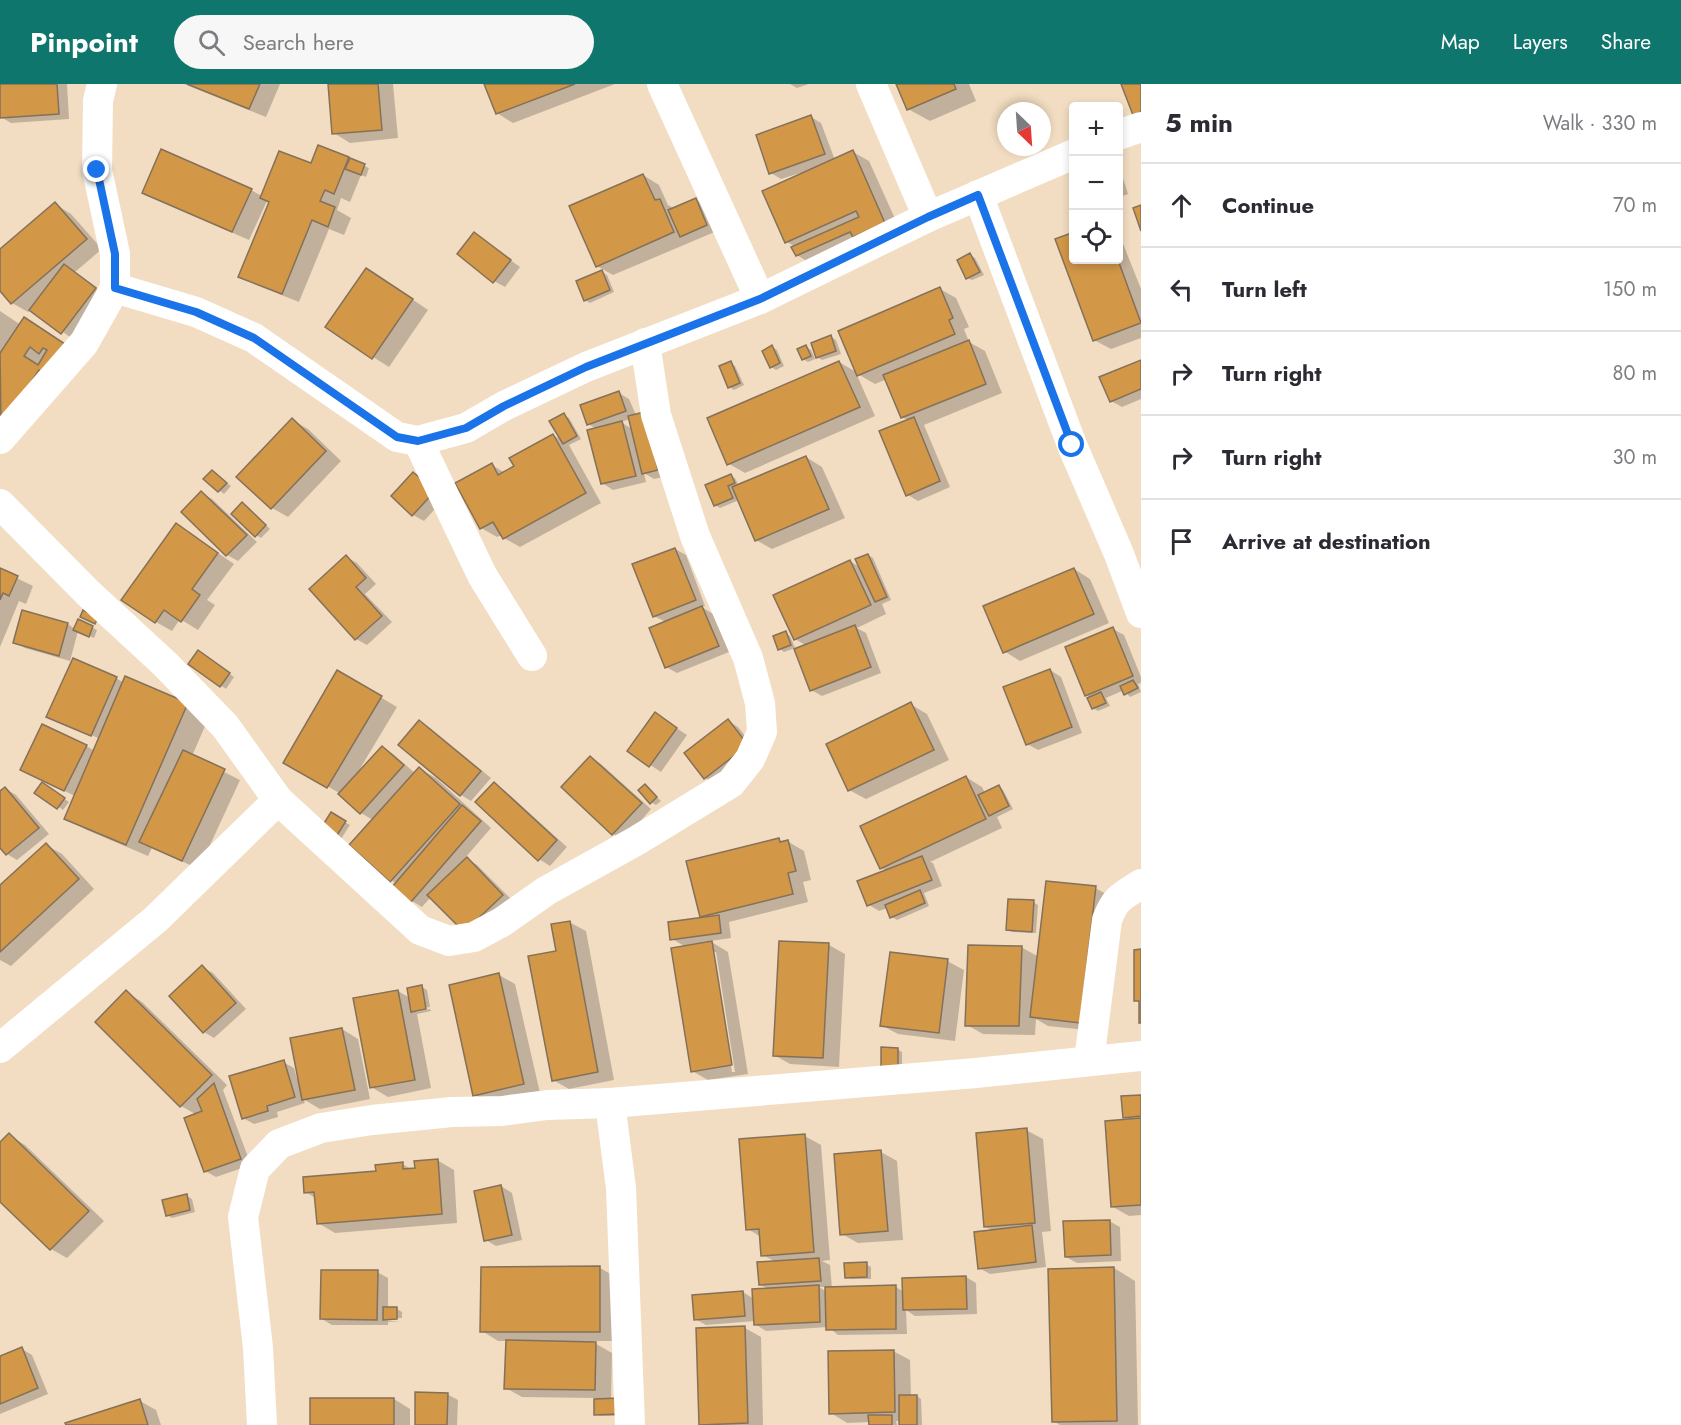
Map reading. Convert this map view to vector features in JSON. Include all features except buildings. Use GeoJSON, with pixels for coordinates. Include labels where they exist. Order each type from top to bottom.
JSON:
{"type":"FeatureCollection","features":[{"type":"Feature","properties":{"kind":"street"},"geometry":{"type":"LineString","coordinates":[[0,438],[84,343],[115,288],[115,254],[97,170],[98,101],[102,84]]}},
{"type":"Feature","properties":{"kind":"street"},"geometry":{"type":"LineString","coordinates":[[663,84],[760,299]]}},
{"type":"Feature","properties":{"kind":"street"},"geometry":{"type":"LineString","coordinates":[[871,84],[928,217]]}},
{"type":"Feature","properties":{"kind":"street"},"geometry":{"type":"LineString","coordinates":[[1123,134],[1141,127]]}},
{"type":"Feature","properties":{"kind":"street"},"geometry":{"type":"LineString","coordinates":[[115,288],[196,312],[254,338],[397,437],[418,441],[466,428],[504,406],[586,367],[760,299],[928,217],[1069,156]]}},
{"type":"Feature","properties":{"kind":"street"},"geometry":{"type":"LineString","coordinates":[[978,195],[1072,445],[1130,551],[1141,613]]}},
{"type":"Feature","properties":{"kind":"street"},"geometry":{"type":"LineString","coordinates":[[0,504],[88,593],[165,664],[225,726],[278,800],[420,930],[449,940],[474,937],[502,922],[546,891],[636,841],[731,783],[750,759],[762,732],[760,703],[748,657],[695,536],[656,414],[645,343]]}},
{"type":"Feature","properties":{"kind":"street"},"geometry":{"type":"LineString","coordinates":[[418,441],[482,575],[532,656]]}},
{"type":"Feature","properties":{"kind":"street"},"geometry":{"type":"LineString","coordinates":[[0,1048],[156,919],[278,800]]}},
{"type":"Feature","properties":{"kind":"street"},"geometry":{"type":"LineString","coordinates":[[1089,1061],[1107,920],[1113,905],[1141,884]]}},
{"type":"Feature","properties":{"kind":"street"},"geometry":{"type":"LineString","coordinates":[[262,1425],[258,1348],[243,1217],[255,1169],[279,1144],[321,1128],[372,1120],[976,1073],[1141,1056]]}},
{"type":"Feature","properties":{"kind":"street"},"geometry":{"type":"LineString","coordinates":[[610,1103],[621,1188],[630,1425]]}},
{"type":"Feature","properties":{"kind":"route"},"geometry":{"type":"LineString","coordinates":[[97,170],[115,254],[115,288],[196,312],[254,338],[397,437],[418,441],[466,428],[504,406],[586,367],[760,299],[978,195],[1072,445]]}}]}
